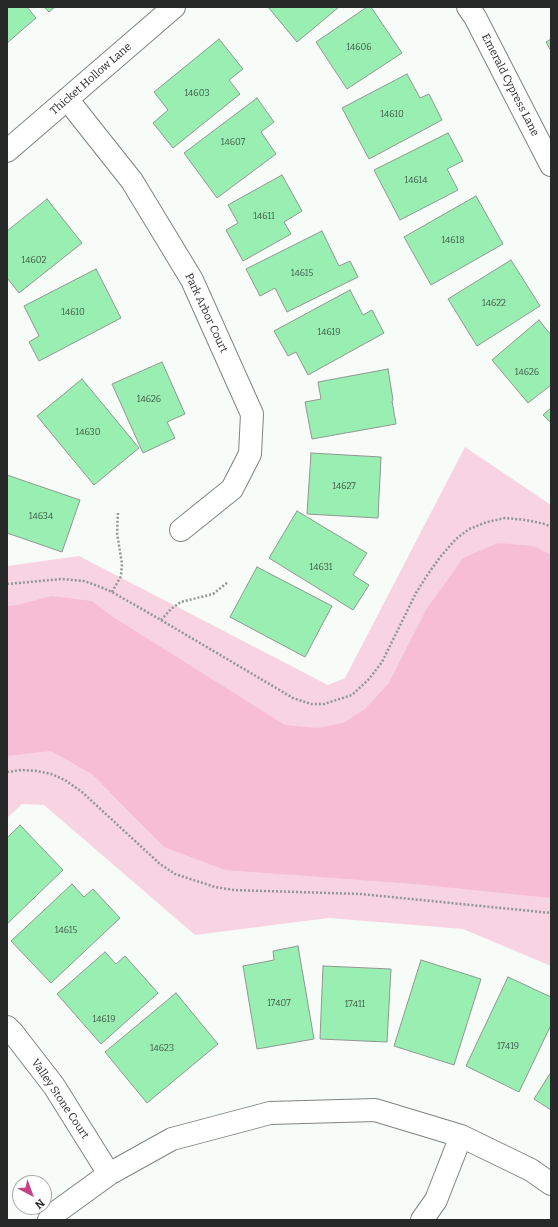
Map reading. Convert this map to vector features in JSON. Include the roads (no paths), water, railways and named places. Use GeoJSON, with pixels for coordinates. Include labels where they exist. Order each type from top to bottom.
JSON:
{"type":"FeatureCollection","features":[{"type":"Feature","properties":{"kind":"street","name":"Thicket Hollow Lane"},"geometry":{"type":"LineString","coordinates":[[7,151],[174,7]]}},
{"type":"Feature","properties":{"kind":"street","name":"Emerald Cypress Lane"},"geometry":{"type":"LineString","coordinates":[[468,7],[475,17],[551,165]]}},
{"type":"Feature","properties":{"kind":"street","name":"Park Arbor Court"},"geometry":{"type":"LineString","coordinates":[[67,99],[132,180],[192,280],[252,414],[250,454],[232,489],[181,530]]}},
{"type":"Feature","properties":{"kind":"street","name":"Valley Stone Court"},"geometry":{"type":"LineString","coordinates":[[7,1027],[54,1086],[109,1174]]}},
{"type":"Feature","properties":{"kind":"street"},"geometry":{"type":"LineString","coordinates":[[49,1220],[58,1211],[109,1174],[172,1139],[270,1113],[375,1110],[461,1136],[531,1170],[551,1184]]}},
{"type":"Feature","properties":{"kind":"street"},"geometry":{"type":"LineString","coordinates":[[422,1220],[436,1200],[461,1136]]}}]}
